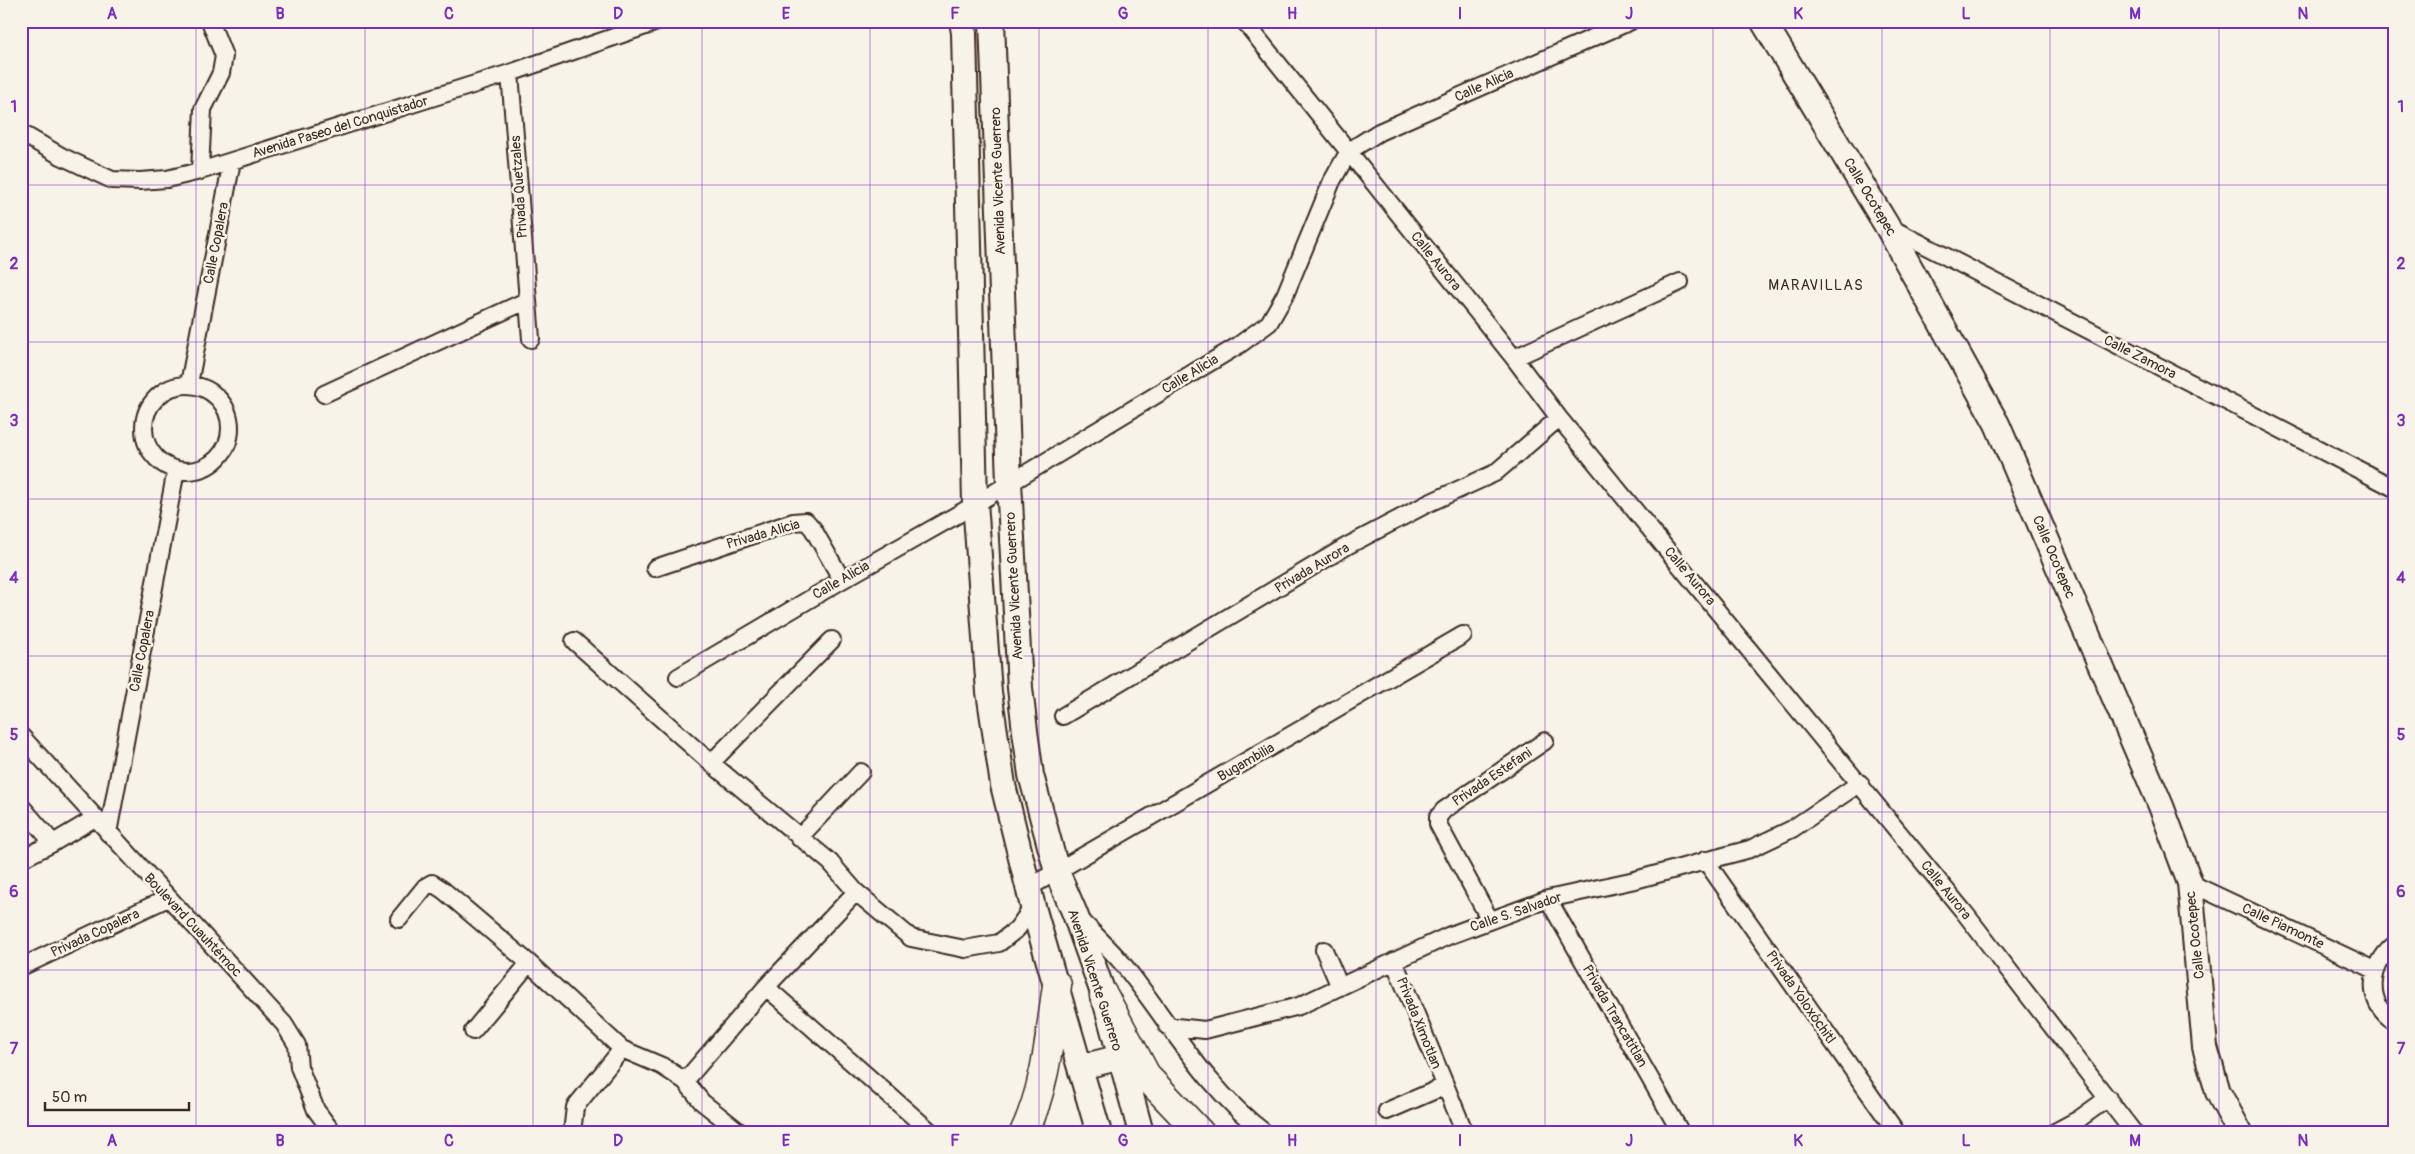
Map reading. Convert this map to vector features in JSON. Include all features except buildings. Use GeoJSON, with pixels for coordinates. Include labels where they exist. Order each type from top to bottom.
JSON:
{"type":"FeatureCollection","features":[{"type":"Feature","properties":{"kind":"highway"},"geometry":{"type":"LineString","coordinates":[[1024,1133],[1034,1112],[1048,1050],[1056,985]]}},
{"type":"Feature","properties":{"kind":"highway"},"geometry":{"type":"LineString","coordinates":[[1104,996],[1147,1077],[1200,1133]]}},
{"type":"Feature","properties":{"kind":"main road"},"geometry":{"type":"LineString","coordinates":[[962,21],[964,33],[975,502],[989,692],[1003,785],[1030,898],[1099,1133]]}},
{"type":"Feature","properties":{"kind":"main road","name":"Avenida Vicente Guerrero"},"geometry":{"type":"LineString","coordinates":[[992,21],[1009,482],[1024,731],[1032,775],[1057,872],[1075,914],[1104,996],[1141,1133]]}},
{"type":"Feature","properties":{"kind":"main road","name":"Calle Ocotepec"},"geometry":{"type":"LineString","coordinates":[[1764,21],[1887,226],[1997,424],[2161,806],[2190,883],[2205,1047],[2218,1092],[2240,1133]]}},
{"type":"Feature","properties":{"kind":"main road"},"geometry":{"type":"LineString","coordinates":[[1081,1068],[1121,1057]]}},
{"type":"Feature","properties":{"kind":"street"},"geometry":{"type":"LineString","coordinates":[[200,171],[204,109],[221,73],[224,56],[210,21]]}},
{"type":"Feature","properties":{"kind":"street","name":"Avenida Paseo del Conquistador"},"geometry":{"type":"LineString","coordinates":[[21,133],[60,156],[112,180],[140,181],[167,179],[200,171],[510,73],[660,21]]}},
{"type":"Feature","properties":{"kind":"street","name":"Calle Aurora"},"geometry":{"type":"LineString","coordinates":[[1244,21],[1514,358],[1559,418],[1964,912],[2134,1133]]}},
{"type":"Feature","properties":{"kind":"street","name":"Calle Alicia"},"geometry":{"type":"LineString","coordinates":[[678,677],[1239,345],[1269,323],[1285,295],[1332,181],[1349,151],[1379,132],[1631,21]]}},
{"type":"Feature","properties":{"kind":"street","name":"Privada Quetzales"},"geometry":{"type":"LineString","coordinates":[[510,73],[530,339]]}},
{"type":"Feature","properties":{"kind":"street","name":"Calle Copalera"},"geometry":{"type":"LineString","coordinates":[[189,384],[232,161]]}},
{"type":"Feature","properties":{"kind":"street","name":"Calle Zamora"},"geometry":{"type":"LineString","coordinates":[[1887,226],[2394,488]]}},
{"type":"Feature","properties":{"kind":"street"},"geometry":{"type":"LineString","coordinates":[[1514,358],[1680,282]]}},
{"type":"Feature","properties":{"kind":"street"},"geometry":{"type":"LineString","coordinates":[[324,394],[528,300]]}},
{"type":"Feature","properties":{"kind":"street"},"geometry":{"type":"LineString","coordinates":[[189,384],[207,389],[221,400],[229,416],[231,434],[224,451],[212,464],[195,470],[176,470],[164,464],[150,448],[144,429],[146,415],[152,402],[163,392],[175,386],[189,384]]}},
{"type":"Feature","properties":{"kind":"street","name":"Privada Aurora"},"geometry":{"type":"LineString","coordinates":[[1063,716],[1348,546],[1429,503],[1495,473],[1559,418]]}},
{"type":"Feature","properties":{"kind":"street","name":"Calle Copalera"},"geometry":{"type":"LineString","coordinates":[[108,833],[176,470]]}},
{"type":"Feature","properties":{"kind":"street","name":"Privada Alicia"},"geometry":{"type":"LineString","coordinates":[[655,568],[793,522],[806,521],[813,529],[842,580]]}},
{"type":"Feature","properties":{"kind":"street","name":"Bugambilia"},"geometry":{"type":"LineString","coordinates":[[1030,898],[1057,872],[1463,635]]}},
{"type":"Feature","properties":{"kind":"street"},"geometry":{"type":"LineString","coordinates":[[711,763],[832,640]]}},
{"type":"Feature","properties":{"kind":"street"},"geometry":{"type":"LineString","coordinates":[[574,641],[711,763],[830,862],[856,892],[911,938],[965,949],[999,943],[1017,929],[1030,898]]}},
{"type":"Feature","properties":{"kind":"street","name":"Boulevard Cuauhtémoc"},"geometry":{"type":"LineString","coordinates":[[21,736],[284,1024],[297,1045],[299,1067],[316,1110],[333,1133]]}},
{"type":"Feature","properties":{"kind":"street","name":"Privada Estefani"},"geometry":{"type":"LineString","coordinates":[[1490,920],[1438,824],[1438,817],[1444,810],[1545,742]]}},
{"type":"Feature","properties":{"kind":"street"},"geometry":{"type":"LineString","coordinates":[[799,838],[861,772]]}},
{"type":"Feature","properties":{"kind":"street","name":"Calle S. Salvador"},"geometry":{"type":"LineString","coordinates":[[1167,1026],[1205,1030],[1299,1006],[1394,961],[1490,920],[1548,899],[1635,880],[1750,849],[1792,829],[1860,783]]}},
{"type":"Feature","properties":{"kind":"street"},"geometry":{"type":"LineString","coordinates":[[21,806],[53,844]]}},
{"type":"Feature","properties":{"kind":"street"},"geometry":{"type":"LineString","coordinates":[[21,859],[53,844],[95,818]]}},
{"type":"Feature","properties":{"kind":"street","name":"Privada Yoloxóchitl"},"geometry":{"type":"LineString","coordinates":[[1705,860],[1897,1133]]}},
{"type":"Feature","properties":{"kind":"street","name":"Calle Piamonte"},"geometry":{"type":"LineString","coordinates":[[2190,883],[2375,970]]}},
{"type":"Feature","properties":{"kind":"street"},"geometry":{"type":"LineString","coordinates":[[399,919],[425,887],[432,884],[444,890],[529,963],[622,1049],[662,1066],[685,1081],[702,1102],[741,1133]]}},
{"type":"Feature","properties":{"kind":"street"},"geometry":{"type":"LineString","coordinates":[[685,1081],[766,987],[856,892]]}},
{"type":"Feature","properties":{"kind":"street","name":"Privada Copalera"},"geometry":{"type":"LineString","coordinates":[[21,967],[168,898]]}},
{"type":"Feature","properties":{"kind":"street","name":"Privada Trancatitlan"},"geometry":{"type":"LineString","coordinates":[[1548,899],[1681,1133]]}},
{"type":"Feature","properties":{"kind":"street"},"geometry":{"type":"LineString","coordinates":[[1075,914],[1122,963],[1167,1026],[1222,1096],[1265,1133]]}},
{"type":"Feature","properties":{"kind":"street"},"geometry":{"type":"LineString","coordinates":[[2394,945],[2383,954],[2375,970],[2373,987],[2378,1003],[2388,1017],[2394,1021]]}},
{"type":"Feature","properties":{"kind":"street"},"geometry":{"type":"LineString","coordinates":[[1324,950],[1340,987]]}},
{"type":"Feature","properties":{"kind":"street","name":"Privada Ximotlan"},"geometry":{"type":"LineString","coordinates":[[1394,961],[1465,1133]]}},
{"type":"Feature","properties":{"kind":"street"},"geometry":{"type":"LineString","coordinates":[[472,1031],[529,963]]}},
{"type":"Feature","properties":{"kind":"street"},"geometry":{"type":"LineString","coordinates":[[766,987],[932,1133]]}},
{"type":"Feature","properties":{"kind":"street"},"geometry":{"type":"LineString","coordinates":[[572,1133],[575,1107],[622,1049]]}},
{"type":"Feature","properties":{"kind":"street","name":"Privada Ximotlan"},"geometry":{"type":"LineString","coordinates":[[1387,1111],[1445,1086]]}},
{"type":"Feature","properties":{"kind":"street"},"geometry":{"type":"LineString","coordinates":[[2053,1133],[2079,1119],[2108,1098]]}},
{"type":"Feature","properties":{"kind":"district","name":"MARAVILLAS"},"geometry":{"type":"Point","coordinates":[1816,285]}}]}
